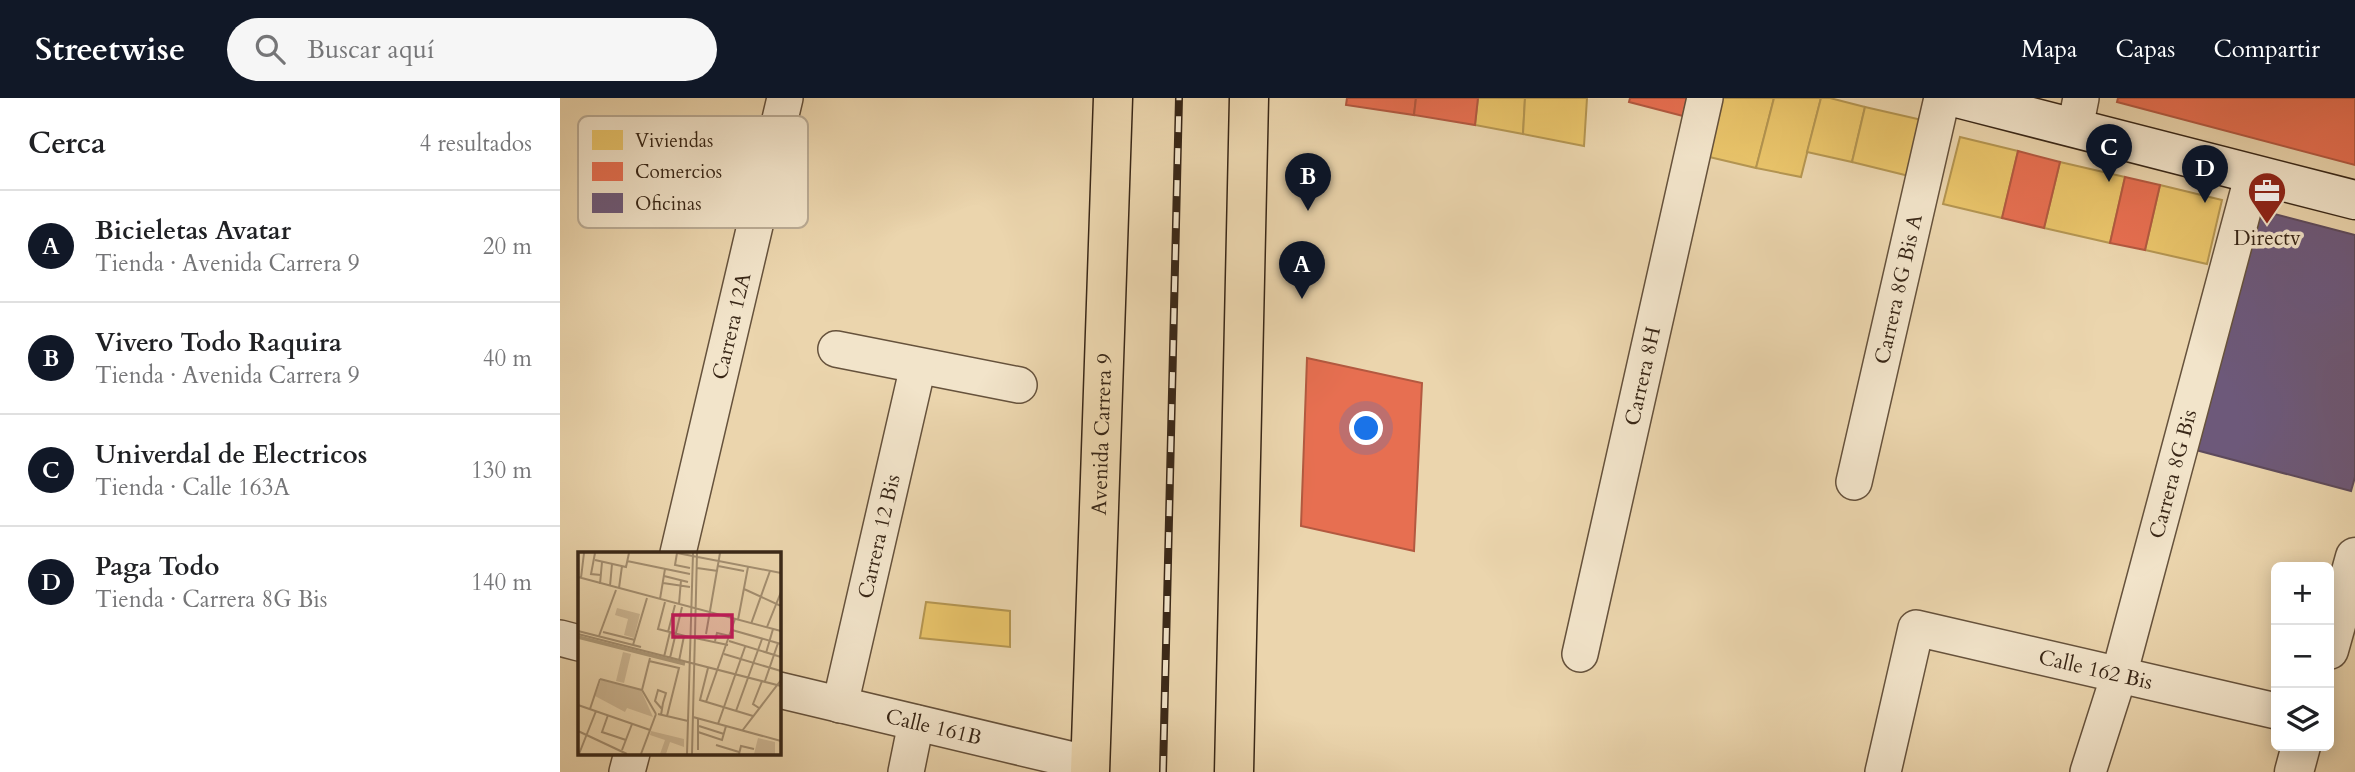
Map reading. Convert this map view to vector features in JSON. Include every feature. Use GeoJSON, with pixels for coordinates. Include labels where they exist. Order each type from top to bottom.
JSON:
{"type":"FeatureCollection","features":[{"type":"Feature","properties":{"kind":"main road","name":"Avenida Carrera 9"},"geometry":{"type":"LineString","coordinates":[[1090,768],[1113,98]]}},
{"type":"Feature","properties":{"kind":"main road"},"geometry":{"type":"LineString","coordinates":[[1234,772],[1249,98]]}},
{"type":"Feature","properties":{"kind":"main road"},"geometry":{"type":"LineString","coordinates":[[1957,98],[2078,113],[2253,174],[2355,200]]}},
{"type":"Feature","properties":{"kind":"main road"},"geometry":{"type":"LineString","coordinates":[[2334,632],[2355,557]]}},
{"type":"Feature","properties":{"kind":"main road"},"geometry":{"type":"LineString","coordinates":[[2294,772],[2300,751]]}},
{"type":"Feature","properties":{"kind":"street","name":"Carrera 12A"},"geometry":{"type":"LineString","coordinates":[[781,116],[785,98]]}},
{"type":"Feature","properties":{"kind":"street","name":"Carrera 8H"},"geometry":{"type":"LineString","coordinates":[[1580,654],[1705,98]]}},
{"type":"Feature","properties":{"kind":"street","name":"Carrera 8G Bis A"},"geometry":{"type":"LineString","coordinates":[[1854,482],[1942,98]]}},
{"type":"Feature","properties":{"kind":"street","name":"Carrera 8G Bis"},"geometry":{"type":"LineString","coordinates":[[2088,772],[2119,675],[2253,174]]}},
{"type":"Feature","properties":{"kind":"street","name":"Carrera 12A"},"geometry":{"type":"LineString","coordinates":[[678,552],[754,228]]}},
{"type":"Feature","properties":{"kind":"street"},"geometry":{"type":"LineString","coordinates":[[836,349],[1018,386]]}},
{"type":"Feature","properties":{"kind":"street","name":"Carrera 12 Bis"},"geometry":{"type":"LineString","coordinates":[[840,705],[918,366]]}},
{"type":"Feature","properties":{"kind":"street","name":"Calle 162 Bis"},"geometry":{"type":"LineString","coordinates":[[1883,772],[1916,628],[2271,710]]}},
{"type":"Feature","properties":{"kind":"street"},"geometry":{"type":"LineString","coordinates":[[560,638],[578,643]]}},
{"type":"Feature","properties":{"kind":"street","name":"Calle 161B"},"geometry":{"type":"LineString","coordinates":[[780,690],[1090,768]]}},
{"type":"Feature","properties":{"kind":"street"},"geometry":{"type":"LineString","coordinates":[[906,772],[915,723]]}},
{"type":"Feature","properties":{"kind":"street"},"geometry":{"type":"LineString","coordinates":[[627,772],[632,754]]}},
{"type":"Feature","properties":{"kind":"building: Viviendas"},"geometry":{"type":"Polygon","coordinates":[[[1478,98],[1525,98],[1523,134],[1475,125],[1478,98]]]}},
{"type":"Feature","properties":{"kind":"building: Viviendas"},"geometry":{"type":"Polygon","coordinates":[[[1525,98],[1587,98],[1584,146],[1523,134],[1525,98]]]}},
{"type":"Feature","properties":{"kind":"building: Viviendas"},"geometry":{"type":"Polygon","coordinates":[[[1720,98],[1774,98],[1756,168],[1705,156],[1720,98]]]}},
{"type":"Feature","properties":{"kind":"building: Viviendas"},"geometry":{"type":"Polygon","coordinates":[[[1774,98],[1821,98],[1801,177],[1756,168],[1774,98]]]}},
{"type":"Feature","properties":{"kind":"building: Viviendas"},"geometry":{"type":"Polygon","coordinates":[[[1821,98],[1865,107],[1852,162],[1807,152],[1821,98]]]}},
{"type":"Feature","properties":{"kind":"building: Viviendas"},"geometry":{"type":"Polygon","coordinates":[[[1865,107],[1922,120],[1909,176],[1852,162],[1865,107]]]}},
{"type":"Feature","properties":{"kind":"building: Viviendas"},"geometry":{"type":"Polygon","coordinates":[[[1960,137],[2018,151],[2002,218],[1943,204],[1960,137]]]}},
{"type":"Feature","properties":{"kind":"building: Viviendas"},"geometry":{"type":"Polygon","coordinates":[[[2060,162],[2125,177],[2110,243],[2044,228],[2060,162]]]}},
{"type":"Feature","properties":{"kind":"building: Viviendas"},"geometry":{"type":"Polygon","coordinates":[[[2160,185],[2222,200],[2207,264],[2145,250],[2160,185]]]}},
{"type":"Feature","properties":{"kind":"building: Viviendas"},"geometry":{"type":"Polygon","coordinates":[[[926,602],[1010,611],[1010,647],[920,638],[926,602]]]}},
{"type":"Feature","properties":{"kind":"building: Comercios"},"geometry":{"type":"Polygon","coordinates":[[[1347,98],[1416,98],[1414,115],[1346,105],[1347,98]]]}},
{"type":"Feature","properties":{"kind":"building: Comercios"},"geometry":{"type":"Polygon","coordinates":[[[1416,98],[1478,98],[1475,125],[1414,115],[1416,98]]]}},
{"type":"Feature","properties":{"kind":"building: Comercios"},"geometry":{"type":"Polygon","coordinates":[[[1630,98],[1687,98],[1683,116],[1629,102],[1630,98]]]}},
{"type":"Feature","properties":{"kind":"building: Comercios"},"geometry":{"type":"Polygon","coordinates":[[[2118,98],[2355,98],[2355,165],[2117,102],[2118,98]]]}},
{"type":"Feature","properties":{"kind":"building: Comercios"},"geometry":{"type":"Polygon","coordinates":[[[2018,151],[2060,162],[2044,228],[2002,218],[2018,151]]]}},
{"type":"Feature","properties":{"kind":"building: Comercios"},"geometry":{"type":"Polygon","coordinates":[[[2125,177],[2160,185],[2145,250],[2110,243],[2125,177]]]}},
{"type":"Feature","properties":{"kind":"building: Comercios"},"geometry":{"type":"Polygon","coordinates":[[[1307,358],[1422,383],[1414,551],[1301,526],[1307,358]]]}},
{"type":"Feature","properties":{"kind":"building: Oficinas"},"geometry":{"type":"Polygon","coordinates":[[[2255,209],[2355,235],[2355,477],[2351,491],[2192,449],[2255,209]]]}},
{"type":"Feature","properties":{"kind":"railway"},"geometry":{"type":"LineString","coordinates":[[1163,772],[1179,98]]}},
{"type":"Feature","properties":{"kind":"place","name":"Univerdal de Electricos"},"geometry":{"type":"Point","coordinates":[2109,182]}},
{"type":"Feature","properties":{"kind":"place","name":"Paga Todo"},"geometry":{"type":"Point","coordinates":[2205,203]}},
{"type":"Feature","properties":{"kind":"place","name":"Vivero Todo Raquira"},"geometry":{"type":"Point","coordinates":[1308,211]}},
{"type":"Feature","properties":{"kind":"place","name":"Directv"},"geometry":{"type":"Point","coordinates":[2267,225]}},
{"type":"Feature","properties":{"kind":"place","name":"Bicieletas Avatar"},"geometry":{"type":"Point","coordinates":[1302,299]}}]}
